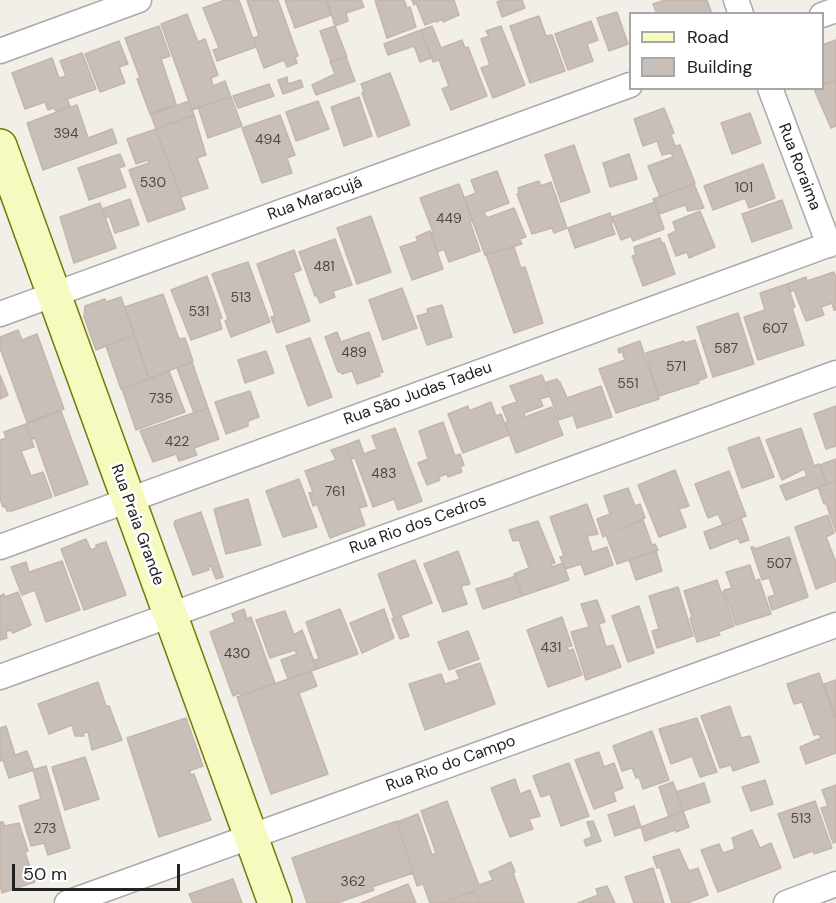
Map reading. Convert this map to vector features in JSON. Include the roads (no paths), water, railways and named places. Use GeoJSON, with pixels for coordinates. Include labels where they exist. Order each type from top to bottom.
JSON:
{"type":"FeatureCollection","features":[{"type":"Feature","properties":{"kind":"street"},"geometry":{"type":"LineString","coordinates":[[0,51],[139,0]]}},
{"type":"Feature","properties":{"kind":"street","name":"Rua Maracujá"},"geometry":{"type":"LineString","coordinates":[[0,314],[629,85]]}},
{"type":"Feature","properties":{"kind":"street","name":"Rua Roraima"},"geometry":{"type":"LineString","coordinates":[[771,90],[832,243]]}},
{"type":"Feature","properties":{"kind":"street","name":"Rua Praia Grande"},"geometry":{"type":"LineString","coordinates":[[0,146],[275,903]]}},
{"type":"Feature","properties":{"kind":"street","name":"Rua São Judas Tadeu"},"geometry":{"type":"LineString","coordinates":[[0,547],[832,243]]}},
{"type":"Feature","properties":{"kind":"street","name":"Rua Rio dos Cedros"},"geometry":{"type":"LineString","coordinates":[[0,676],[836,373]]}},
{"type":"Feature","properties":{"kind":"street","name":"Rua Rio do Campo"},"geometry":{"type":"LineString","coordinates":[[81,901],[250,836],[836,625]]}},
{"type":"Feature","properties":{"kind":"street"},"geometry":{"type":"LineString","coordinates":[[786,903],[836,884]]}}]}
